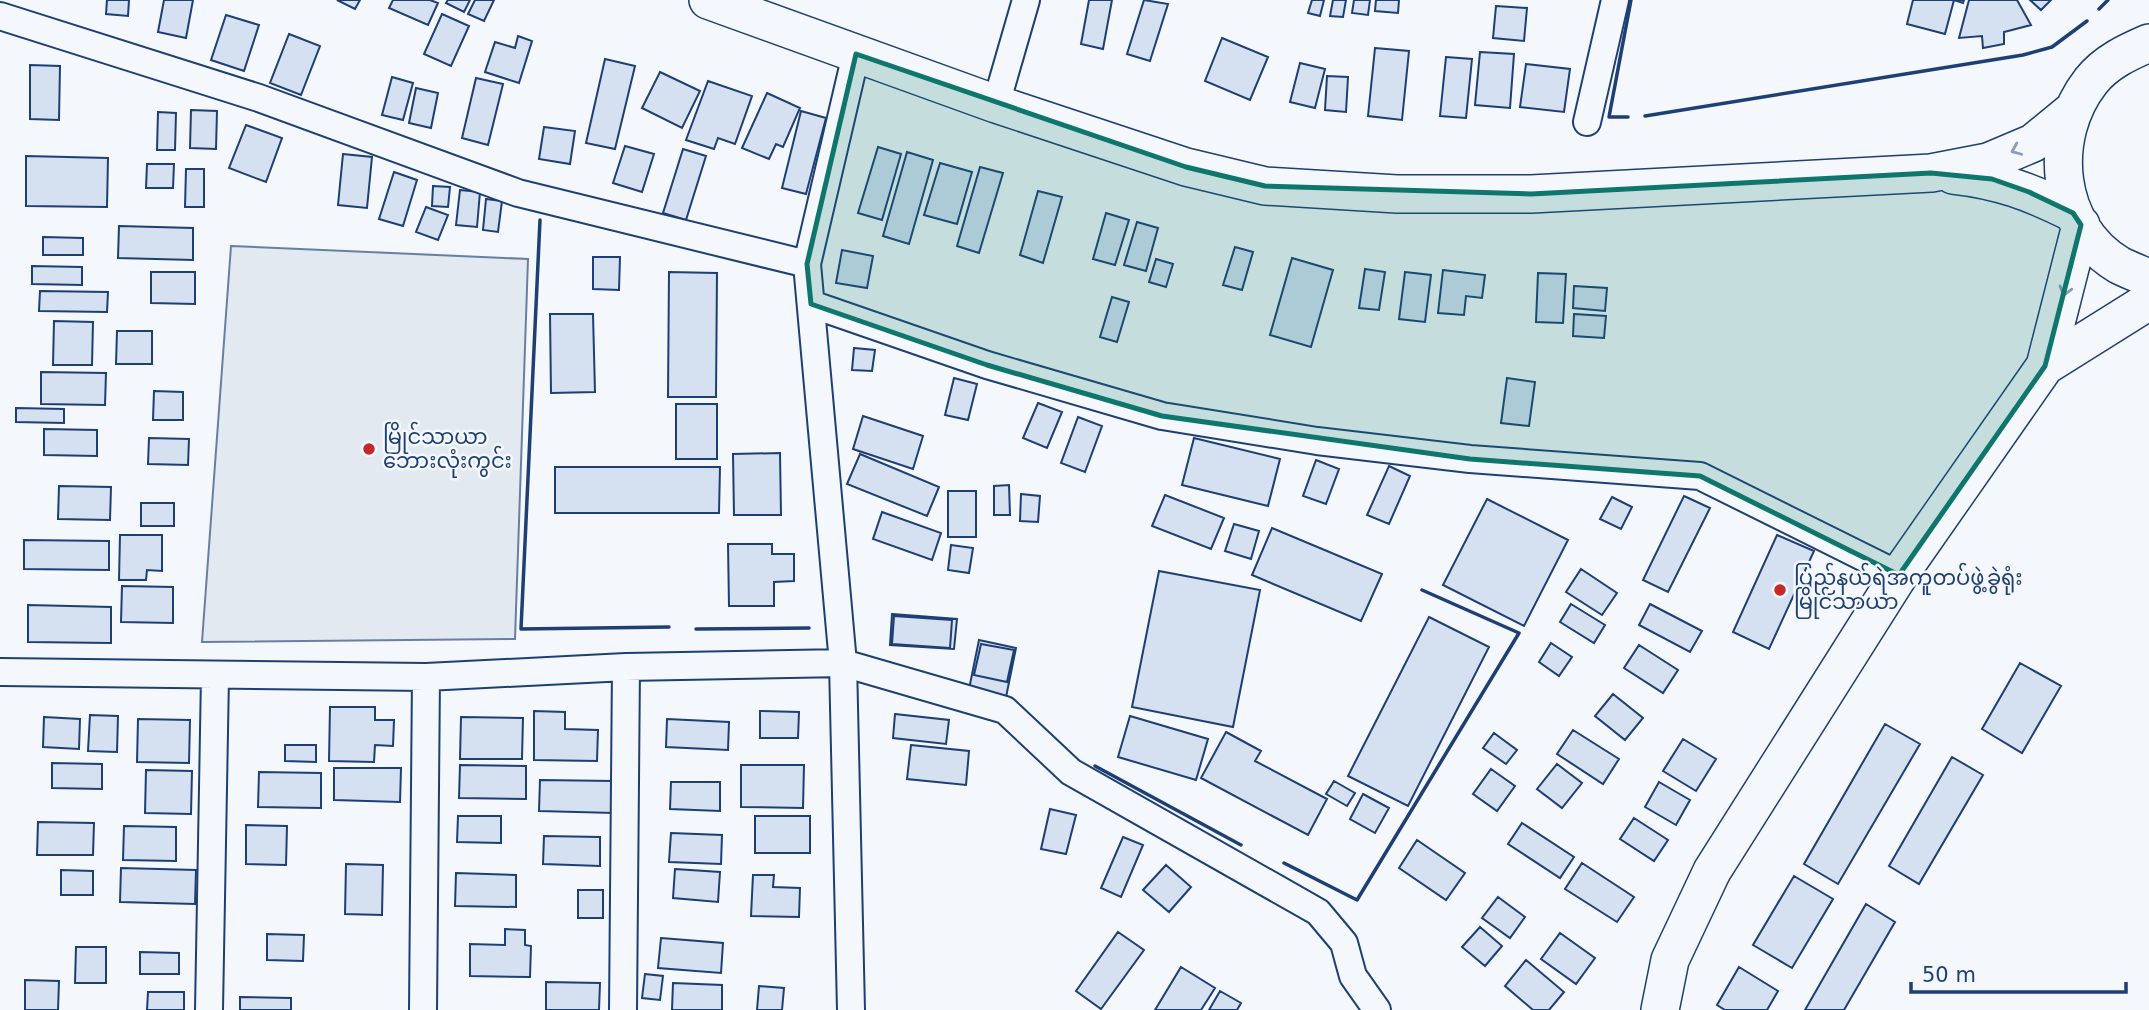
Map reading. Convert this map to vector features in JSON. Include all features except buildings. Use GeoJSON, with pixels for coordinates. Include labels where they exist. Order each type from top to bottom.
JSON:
{"type":"FeatureCollection","features":[{"type":"Feature","properties":{"kind":"main road"},"geometry":{"type":"LineString","coordinates":[[708,0],[996,104],[1186,167],[1265,186],[1397,194],[1531,194],[1931,173],[1988,162],[2033,143],[2072,111]]}},
{"type":"Feature","properties":{"kind":"main road"},"geometry":{"type":"LineString","coordinates":[[2149,43],[2120,55],[2092,79],[2072,111],[2063,145],[2063,179],[2077,219],[2092,242],[2118,264],[2149,278]]}},
{"type":"Feature","properties":{"kind":"main road"},"geometry":{"type":"LineString","coordinates":[[1931,173],[1992,179],[2029,192],[2077,219]]}},
{"type":"Feature","properties":{"kind":"main road"},"geometry":{"type":"LineString","coordinates":[[1660,1010],[1671,960],[1712,871],[1899,575],[2045,366],[2077,219]]}},
{"type":"Feature","properties":{"kind":"main road"},"geometry":{"type":"LineString","coordinates":[[2045,366],[2149,301]]}},
{"type":"Feature","properties":{"kind":"street"},"geometry":{"type":"LineString","coordinates":[[996,104],[1026,0]]}},
{"type":"Feature","properties":{"kind":"street"},"geometry":{"type":"LineString","coordinates":[[1587,122],[1615,0]]}},
{"type":"Feature","properties":{"kind":"street"},"geometry":{"type":"LineString","coordinates":[[0,16],[259,98],[518,193],[807,264]]}},
{"type":"Feature","properties":{"kind":"street"},"geometry":{"type":"LineString","coordinates":[[851,1010],[843,663],[807,264],[856,54]]}},
{"type":"Feature","properties":{"kind":"street"},"geometry":{"type":"LineString","coordinates":[[811,303],[987,365],[1162,416],[1317,441],[1470,459],[1700,476],[1899,575]]}},
{"type":"Feature","properties":{"kind":"street"},"geometry":{"type":"LineString","coordinates":[[0,672],[426,677],[626,667],[843,663],[1005,710],[1071,772],[1318,912],[1344,943],[1353,976],[1377,1010]]}},
{"type":"Feature","properties":{"kind":"street"},"geometry":{"type":"LineString","coordinates":[[623,1010],[626,667]]}},
{"type":"Feature","properties":{"kind":"street"},"geometry":{"type":"LineString","coordinates":[[208,1010],[215,676]]}},
{"type":"Feature","properties":{"kind":"street"},"geometry":{"type":"LineString","coordinates":[[423,1010],[426,677]]}},
{"type":"Feature","properties":{"kind":"highlighted area"},"geometry":{"type":"Polygon","coordinates":[[[856,54],[1186,167],[1265,186],[1531,194],[1931,173],[1992,179],[2029,192],[2073,213],[2081,225],[2045,366],[1899,575],[1700,476],[1470,459],[1162,416],[987,365],[811,304],[807,264],[856,54]]]}},
{"type":"Feature","properties":{"kind":"shaded area","name":"မြိုင်သာယာ ဘေားလုံးကွင်း"},"geometry":{"type":"Polygon","coordinates":[[[231,246],[528,259],[515,639],[202,642],[231,246]]]}},
{"type":"Feature","properties":{"kind":"wall"},"geometry":{"type":"LineString","coordinates":[[1628,117],[1609,117],[1631,0]]}},
{"type":"Feature","properties":{"kind":"wall"},"geometry":{"type":"LineString","coordinates":[[2099,9],[2108,0]]}},
{"type":"Feature","properties":{"kind":"wall"},"geometry":{"type":"LineString","coordinates":[[1645,116],[2023,55],[2052,47],[2087,21]]}},
{"type":"Feature","properties":{"kind":"wall"},"geometry":{"type":"LineString","coordinates":[[540,220],[521,629],[669,627]]}},
{"type":"Feature","properties":{"kind":"wall"},"geometry":{"type":"LineString","coordinates":[[1284,863],[1357,900],[1519,633],[1422,590]]}},
{"type":"Feature","properties":{"kind":"wall"},"geometry":{"type":"LineString","coordinates":[[696,629],[809,628]]}},
{"type":"Feature","properties":{"kind":"wall"},"geometry":{"type":"LineString","coordinates":[[1095,766],[1241,845]]}},
{"type":"Feature","properties":{"kind":"place","name":"မြိုင်သာယာ ဘေားလုံးကွင်း"},"geometry":{"type":"Point","coordinates":[369,449]}},
{"type":"Feature","properties":{"kind":"place","name":"ပြည်နယ်ရဲအကူတပ်ဖွဲ့ခွဲရုံး မြိုင်သာယာ"},"geometry":{"type":"Point","coordinates":[1780,590]}}]}
